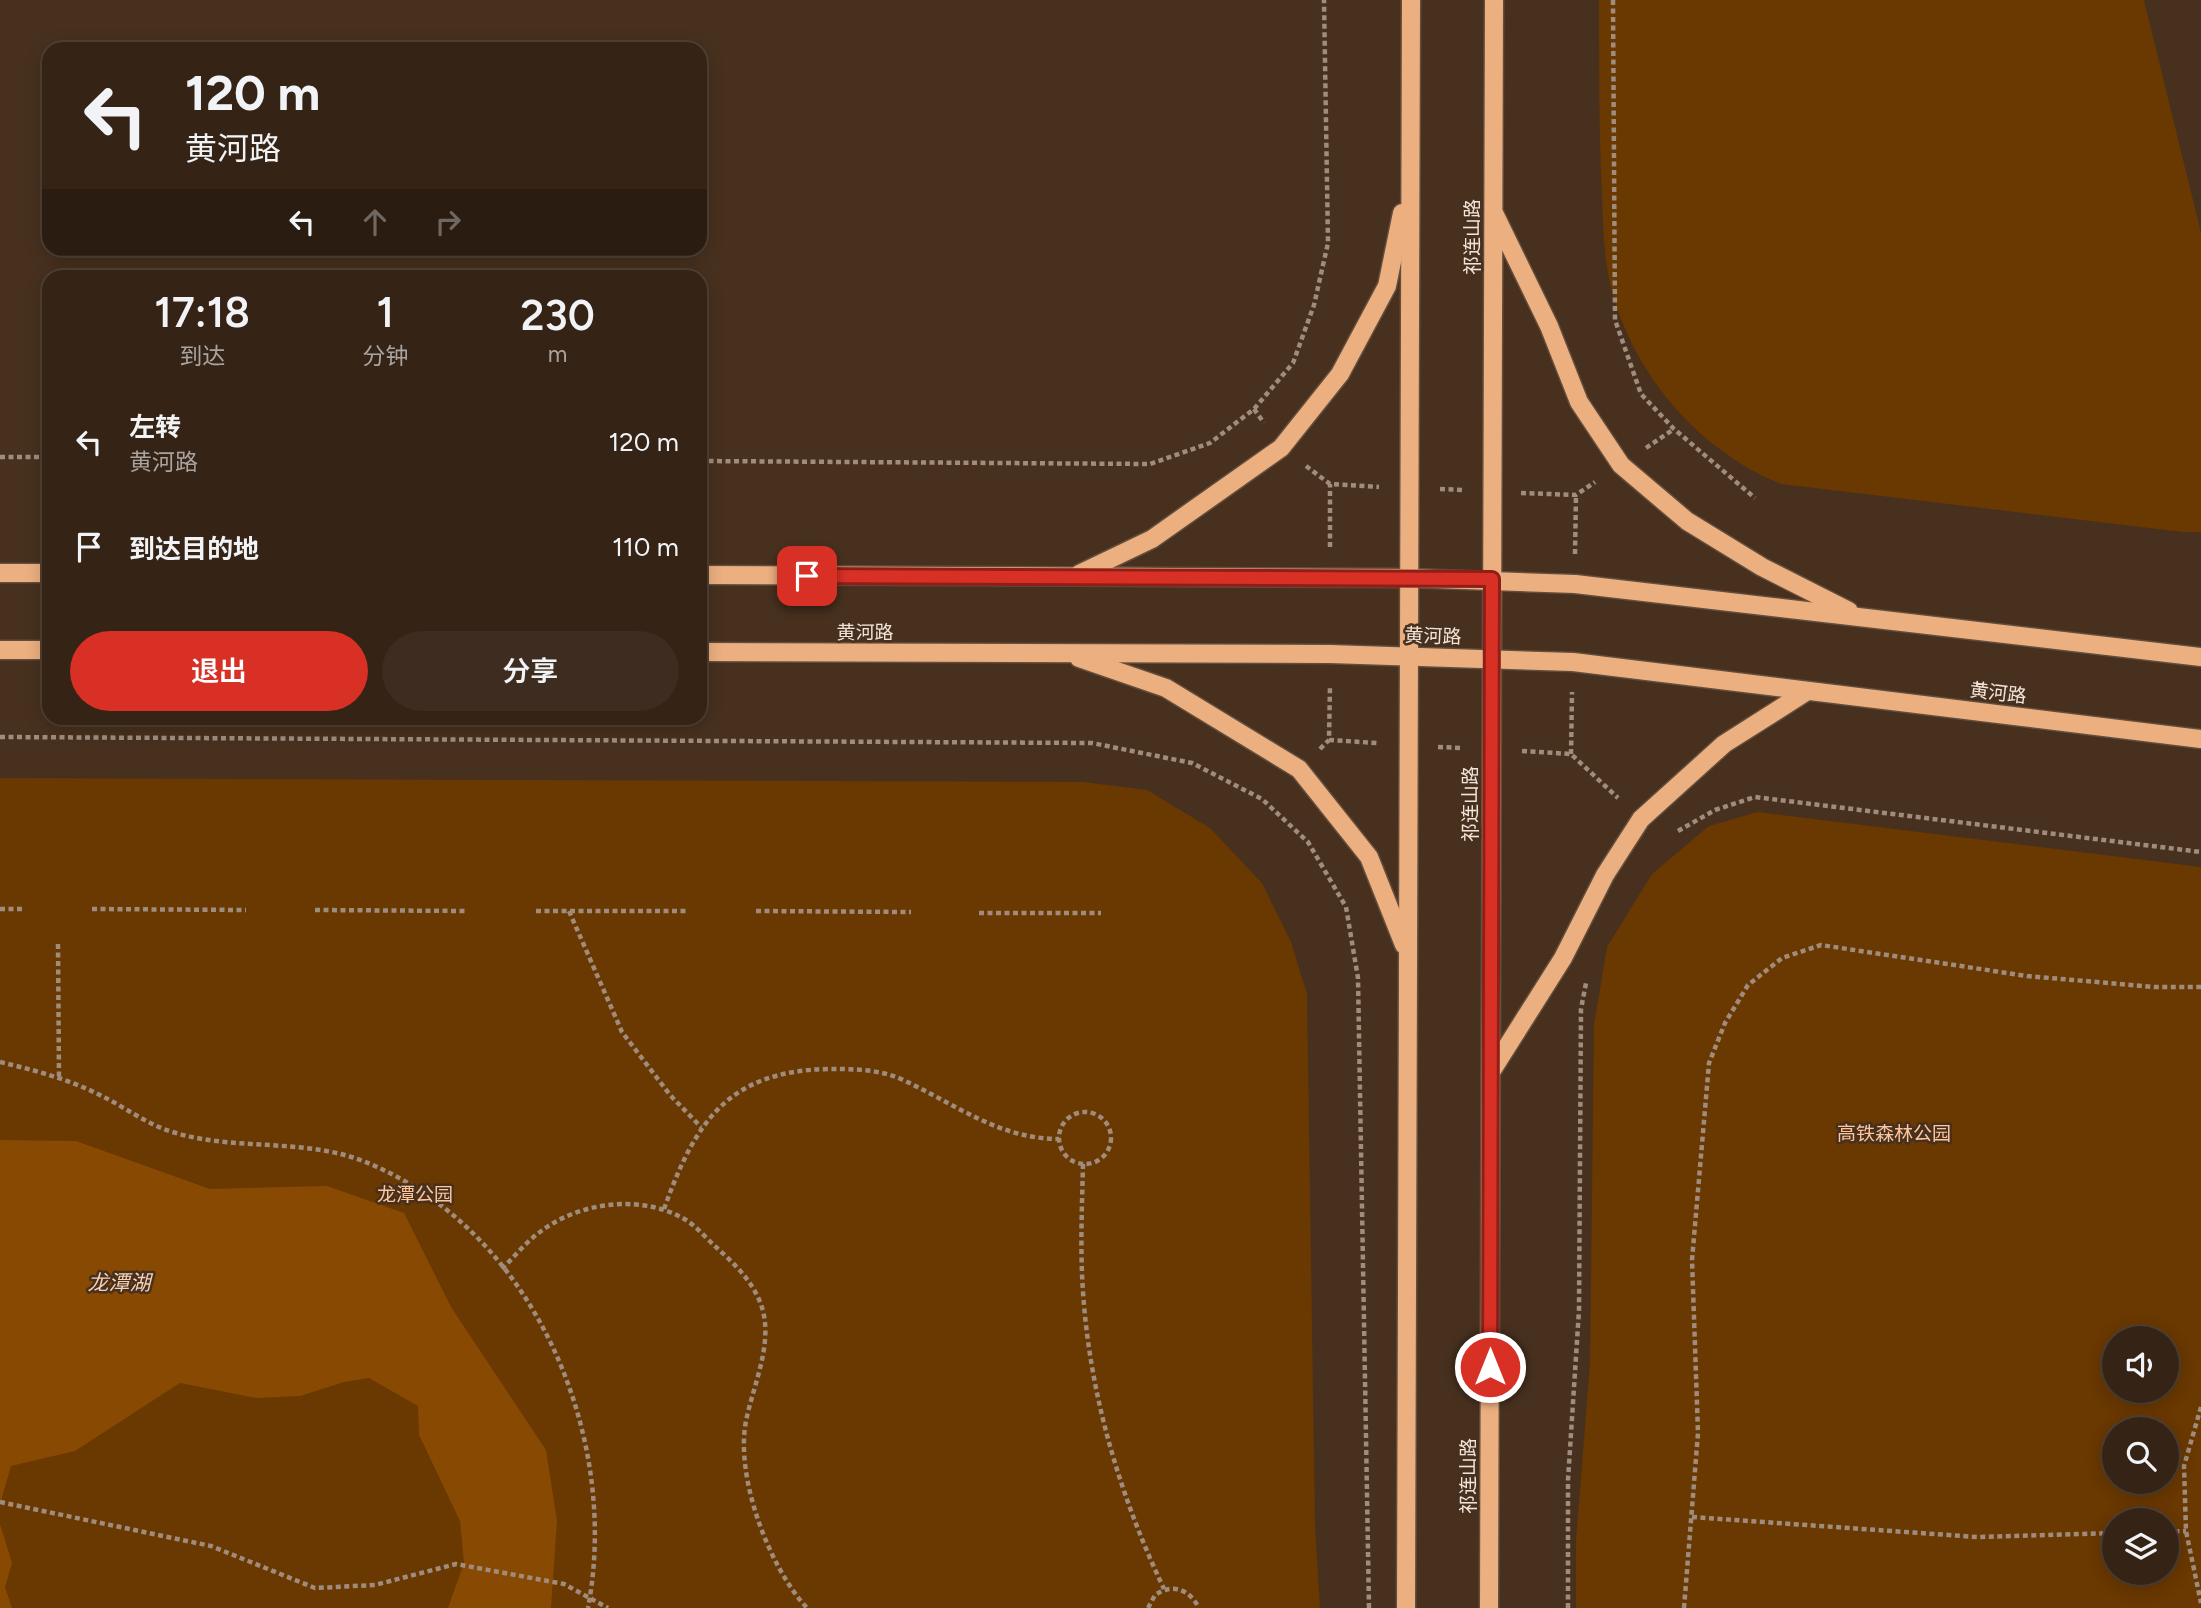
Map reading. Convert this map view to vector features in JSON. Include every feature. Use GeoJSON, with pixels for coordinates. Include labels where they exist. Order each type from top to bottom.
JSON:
{"type":"FeatureCollection","features":[{"type":"Feature","properties":{"kind":"main road"},"geometry":{"type":"LineString","coordinates":[[1408,1059],[1410,0]]}},
{"type":"Feature","properties":{"kind":"main road","name":"祁连山路"},"geometry":{"type":"LineString","coordinates":[[1489,1608],[1494,0]]}},
{"type":"Feature","properties":{"kind":"main road"},"geometry":{"type":"LineString","coordinates":[[1073,577],[1152,539],[1281,448],[1340,374],[1387,286],[1410,175]]}},
{"type":"Feature","properties":{"kind":"main road"},"geometry":{"type":"LineString","coordinates":[[1493,211],[1549,326],[1579,402],[1620,466],[1687,521],[1762,567],[1858,616]]}},
{"type":"Feature","properties":{"kind":"main road"},"geometry":{"type":"LineString","coordinates":[[0,573],[42,573]]}},
{"type":"Feature","properties":{"kind":"main road"},"geometry":{"type":"LineString","coordinates":[[707,575],[1492,579],[1575,584],[2201,657]]}},
{"type":"Feature","properties":{"kind":"main road"},"geometry":{"type":"LineString","coordinates":[[0,650],[42,650]]}},
{"type":"Feature","properties":{"kind":"main road","name":"黄河路"},"geometry":{"type":"LineString","coordinates":[[707,652],[1330,654],[1573,662],[2201,738]]}},
{"type":"Feature","properties":{"kind":"main road"},"geometry":{"type":"LineString","coordinates":[[1065,653],[1166,688],[1299,769],[1369,857],[1408,954],[1406,1608]]}},
{"type":"Feature","properties":{"kind":"main road"},"geometry":{"type":"LineString","coordinates":[[1491,1072],[1563,958],[1605,875],[1641,819],[1724,744],[1806,692]]}},
{"type":"Feature","properties":{"kind":"path"},"geometry":{"type":"LineString","coordinates":[[707,461],[1150,464],[1210,443],[1254,409],[1293,363],[1314,305],[1328,243],[1324,0]]}},
{"type":"Feature","properties":{"kind":"path"},"geometry":{"type":"LineString","coordinates":[[1613,0],[1615,320],[1642,394],[1675,429],[1755,498]]}},
{"type":"Feature","properties":{"kind":"path"},"geometry":{"type":"LineString","coordinates":[[0,457],[42,457]]}},
{"type":"Feature","properties":{"kind":"path"},"geometry":{"type":"LineString","coordinates":[[1330,577],[1330,484],[1576,495],[1575,584]]}},
{"type":"Feature","properties":{"kind":"path"},"geometry":{"type":"LineString","coordinates":[[1330,654],[1329,740],[1571,754],[1573,662]]}},
{"type":"Feature","properties":{"kind":"path"},"geometry":{"type":"LineString","coordinates":[[0,737],[1092,743],[1192,763],[1262,799],[1308,842],[1346,907],[1358,978],[1369,1608]]}},
{"type":"Feature","properties":{"kind":"path"},"geometry":{"type":"LineString","coordinates":[[1673,833],[1714,810],[1755,797],[2201,852]]}},
{"type":"Feature","properties":{"kind":"path"},"geometry":{"type":"LineString","coordinates":[[0,909],[23,909]]}},
{"type":"Feature","properties":{"kind":"path"},"geometry":{"type":"LineString","coordinates":[[92,909],[246,910]]}},
{"type":"Feature","properties":{"kind":"path"},"geometry":{"type":"LineString","coordinates":[[314,910],[467,911]]}},
{"type":"Feature","properties":{"kind":"path"},"geometry":{"type":"LineString","coordinates":[[536,911],[687,911]]}},
{"type":"Feature","properties":{"kind":"path"},"geometry":{"type":"LineString","coordinates":[[569,911],[622,1032],[670,1095],[701,1127]]}},
{"type":"Feature","properties":{"kind":"path"},"geometry":{"type":"LineString","coordinates":[[756,911],[911,912]]}},
{"type":"Feature","properties":{"kind":"path"},"geometry":{"type":"LineString","coordinates":[[979,913],[1101,913]]}},
{"type":"Feature","properties":{"kind":"path"},"geometry":{"type":"LineString","coordinates":[[58,944],[59,1078]]}},
{"type":"Feature","properties":{"kind":"path"},"geometry":{"type":"LineString","coordinates":[[1684,1608],[1698,1433],[1692,1260],[1709,1063],[1725,1023],[1748,985],[1782,958],[1821,945],[2027,976],[2154,987],[2201,987]]}},
{"type":"Feature","properties":{"kind":"path"},"geometry":{"type":"LineString","coordinates":[[1568,1608],[1568,1480],[1579,1310],[1581,1009],[1586,982]]}},
{"type":"Feature","properties":{"kind":"path"},"geometry":{"type":"LineString","coordinates":[[0,1062],[59,1078],[99,1094],[172,1132],[210,1142],[321,1151],[361,1160],[398,1177],[428,1196],[457,1220],[502,1269],[537,1317],[556,1352],[587,1443],[594,1488],[588,1608]]}},
{"type":"Feature","properties":{"kind":"path"},"geometry":{"type":"LineString","coordinates":[[664,1209],[675,1177],[701,1127],[719,1107],[744,1089],[774,1075],[808,1070],[877,1071],[901,1079],[963,1114],[998,1128],[1042,1139],[1059,1139]]}},
{"type":"Feature","properties":{"kind":"path"},"geometry":{"type":"LineString","coordinates":[[1080,1112],[1093,1113],[1104,1120],[1110,1130],[1111,1142],[1105,1154],[1096,1162],[1083,1164],[1071,1160],[1062,1151],[1059,1139],[1061,1127],[1069,1117],[1080,1112]]}},
{"type":"Feature","properties":{"kind":"path"},"geometry":{"type":"LineString","coordinates":[[1083,1164],[1083,1292],[1101,1408],[1115,1468],[1164,1590]]}},
{"type":"Feature","properties":{"kind":"path"},"geometry":{"type":"LineString","coordinates":[[502,1269],[540,1231],[561,1219],[620,1204],[646,1204],[664,1209],[688,1221],[747,1277],[764,1314],[765,1339],[745,1424],[748,1486],[755,1516],[768,1545],[807,1608]]}},
{"type":"Feature","properties":{"kind":"path"},"geometry":{"type":"LineString","coordinates":[[2201,1407],[2184,1466],[2186,1531],[2201,1603]]}},
{"type":"Feature","properties":{"kind":"path"},"geometry":{"type":"LineString","coordinates":[[0,1502],[211,1546],[314,1588],[375,1585],[456,1564],[564,1584],[608,1608]]}},
{"type":"Feature","properties":{"kind":"path"},"geometry":{"type":"LineString","coordinates":[[1692,1517],[1977,1537],[2102,1533]]}},
{"type":"Feature","properties":{"kind":"path"},"geometry":{"type":"LineString","coordinates":[[2179,1531],[2186,1531]]}},
{"type":"Feature","properties":{"kind":"path"},"geometry":{"type":"LineString","coordinates":[[1148,1608],[1155,1595],[1164,1590],[1186,1591],[1199,1608]]}},
{"type":"Feature","properties":{"kind":"green space"},"geometry":{"type":"Polygon","coordinates":[[[1599,0],[2144,0],[2201,233],[2201,532],[1781,484],[1751,470],[1698,431],[1654,381],[1637,353],[1623,323],[1609,280],[1604,244],[1601,172],[1599,0]]]}},
{"type":"Feature","properties":{"kind":"green space","name":"龙潭公园"},"geometry":{"type":"Polygon","coordinates":[[[0,778],[1083,782],[1147,790],[1210,828],[1262,883],[1291,942],[1307,994],[1315,1525],[1320,1608],[0,1608],[0,778]]]}},
{"type":"Feature","properties":{"kind":"green space","name":"高铁森林公园"},"geometry":{"type":"Polygon","coordinates":[[[1757,812],[2201,867],[2201,1608],[1576,1608],[1576,1541],[1590,1363],[1594,1025],[1607,947],[1652,874],[1709,826],[1757,812]]]}},
{"type":"Feature","properties":{"kind":"water","name":"龙潭湖"},"geometry":{"type":"Polygon","coordinates":[[[0,1140],[76,1141],[210,1189],[327,1186],[404,1213],[451,1307],[546,1450],[557,1521],[551,1608],[448,1608],[464,1563],[460,1521],[419,1435],[418,1406],[369,1378],[344,1382],[300,1396],[256,1398],[180,1383],[75,1451],[11,1466],[0,1504],[0,1140]]]}},
{"type":"Feature","properties":{"kind":"water"},"geometry":{"type":"Polygon","coordinates":[[[0,1524],[12,1563],[5,1587],[12,1608],[0,1608],[0,1524]]]}},
{"type":"Feature","properties":{"kind":"route"},"geometry":{"type":"LineString","coordinates":[[807,576],[1492,579],[1490,1367]]}}]}
